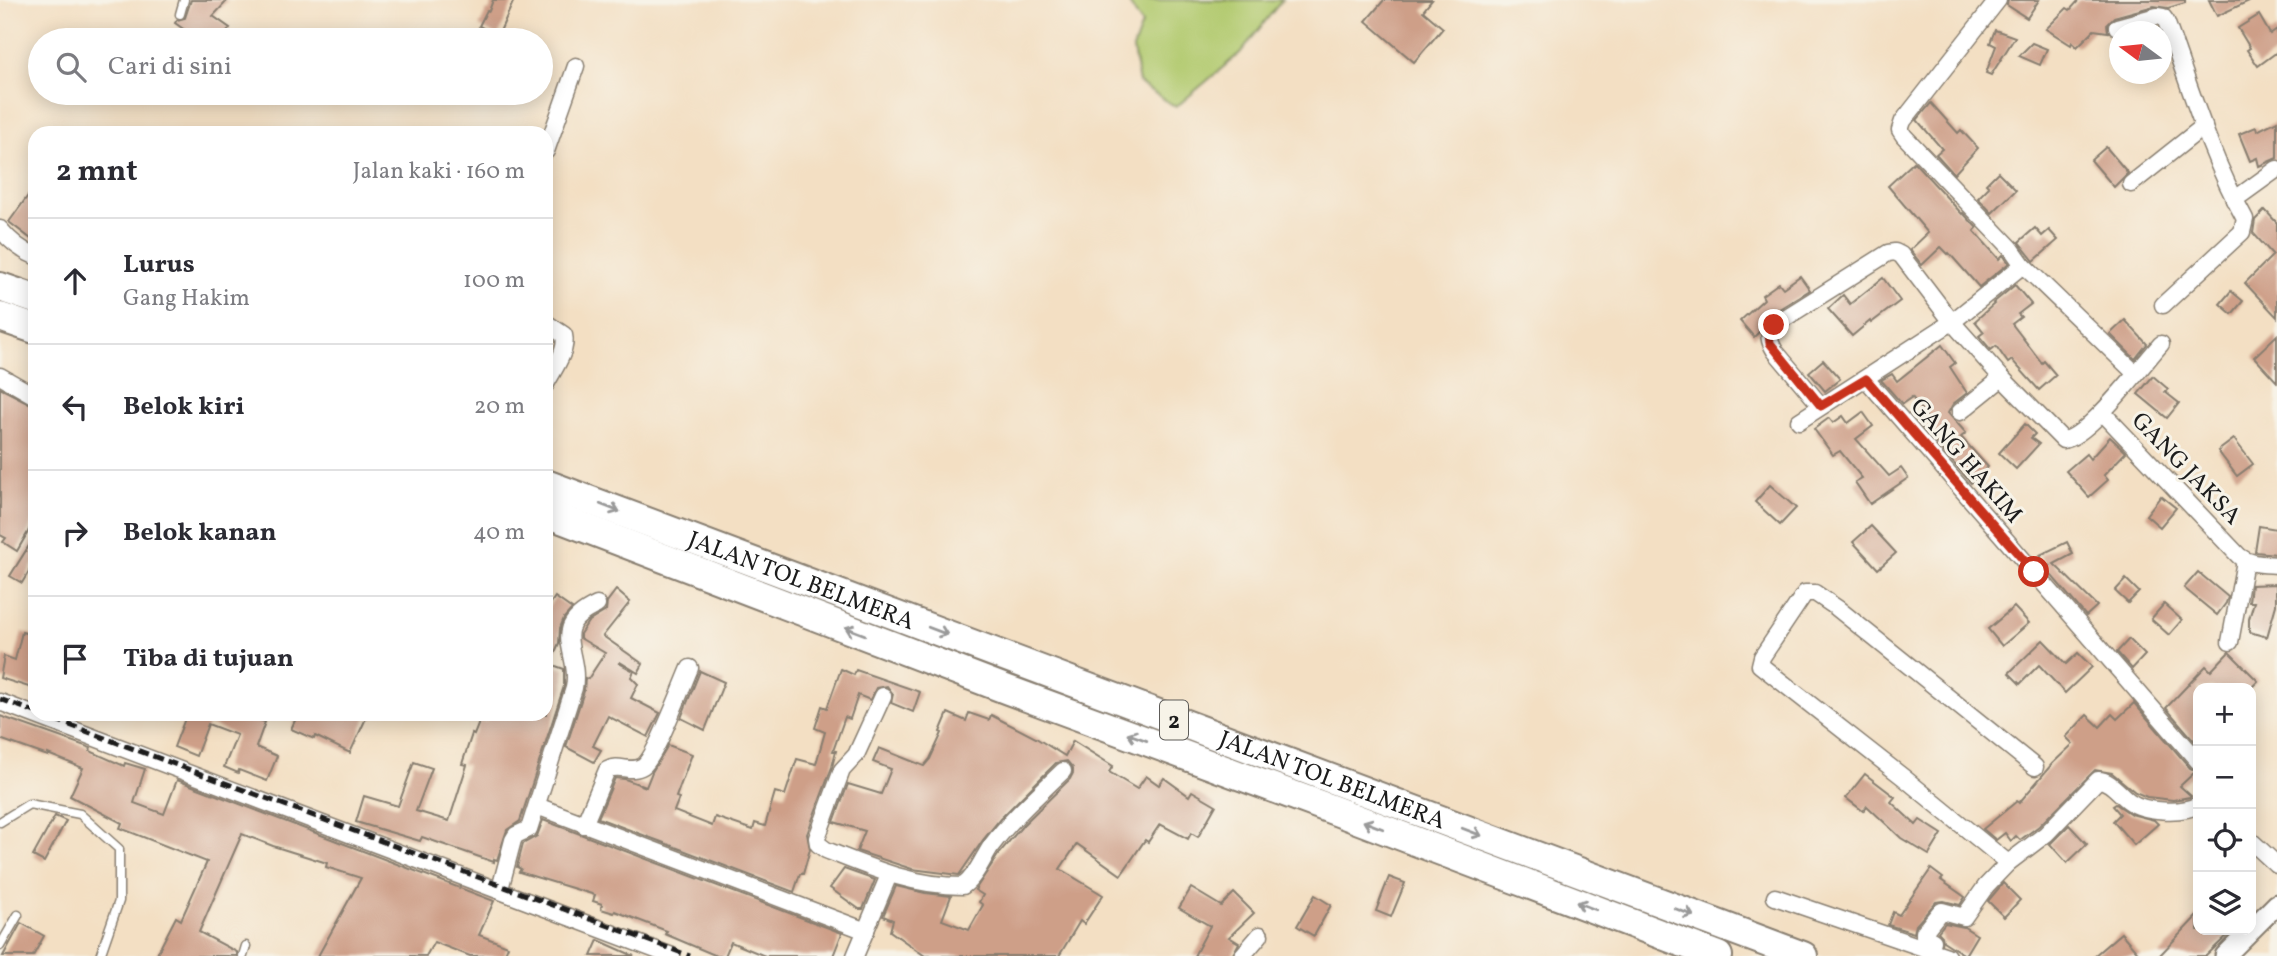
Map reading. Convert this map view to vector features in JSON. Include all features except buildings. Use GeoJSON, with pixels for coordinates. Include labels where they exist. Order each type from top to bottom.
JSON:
{"type":"FeatureCollection","features":[{"type":"Feature","properties":{"kind":"highway"},"geometry":{"type":"LineString","coordinates":[[0,287],[28,297]]}},
{"type":"Feature","properties":{"kind":"highway"},"geometry":{"type":"LineString","coordinates":[[0,317],[28,327]]}},
{"type":"Feature","properties":{"kind":"highway","name":"JALAN TOL BELMERA"},"geometry":{"type":"LineString","coordinates":[[553,487],[1803,956]]}},
{"type":"Feature","properties":{"kind":"highway","name":"JALAN TOL BELMERA"},"geometry":{"type":"LineString","coordinates":[[553,516],[1008,690],[1718,956]]}},
{"type":"Feature","properties":{"kind":"street"},"geometry":{"type":"LineString","coordinates":[[1998,0],[1903,121],[1900,130],[2011,248],[2023,265],[2135,373]]}},
{"type":"Feature","properties":{"kind":"street"},"geometry":{"type":"LineString","coordinates":[[2139,21],[2157,16],[2163,17],[2164,21]]}},
{"type":"Feature","properties":{"kind":"street"},"geometry":{"type":"LineString","coordinates":[[2164,305],[2242,232],[2245,219],[2234,200],[2204,127],[2172,41]]}},
{"type":"Feature","properties":{"kind":"street"},"geometry":{"type":"LineString","coordinates":[[553,131],[576,66]]}},
{"type":"Feature","properties":{"kind":"street"},"geometry":{"type":"LineString","coordinates":[[2131,184],[2204,127]]}},
{"type":"Feature","properties":{"kind":"street"},"geometry":{"type":"LineString","coordinates":[[2234,200],[2277,169]]}},
{"type":"Feature","properties":{"kind":"street"},"geometry":{"type":"LineString","coordinates":[[0,229],[9,240],[28,254]]}},
{"type":"Feature","properties":{"kind":"street"},"geometry":{"type":"LineString","coordinates":[[1821,406],[1770,343],[1769,333],[1774,325],[1888,253],[1895,252],[1900,255],[1952,322],[2063,440],[2071,440],[2103,413],[2161,344]]}},
{"type":"Feature","properties":{"kind":"street"},"geometry":{"type":"LineString","coordinates":[[1799,421],[1952,322],[2023,265]]}},
{"type":"Feature","properties":{"kind":"street"},"geometry":{"type":"LineString","coordinates":[[553,328],[564,335],[566,340],[553,370]]}},
{"type":"Feature","properties":{"kind":"street"},"geometry":{"type":"LineString","coordinates":[[0,376],[28,392]]}},
{"type":"Feature","properties":{"kind":"street"},"geometry":{"type":"LineString","coordinates":[[1960,412],[2002,377]]}},
{"type":"Feature","properties":{"kind":"street","name":"GANG HAKIM"},"geometry":{"type":"LineString","coordinates":[[1866,379],[2193,755]]}},
{"type":"Feature","properties":{"kind":"street","name":"GANG JAKSA"},"geometry":{"type":"LineString","coordinates":[[2103,413],[2245,561],[2277,565]]}},
{"type":"Feature","properties":{"kind":"street"},"geometry":{"type":"LineString","coordinates":[[2230,642],[2245,561]]}},
{"type":"Feature","properties":{"kind":"street"},"geometry":{"type":"LineString","coordinates":[[2008,863],[1760,665],[1762,657],[1805,593],[1815,593],[2035,767]]}},
{"type":"Feature","properties":{"kind":"street"},"geometry":{"type":"LineString","coordinates":[[500,889],[513,840],[516,835],[529,829],[577,675],[568,639],[571,625],[581,612],[597,605]]}},
{"type":"Feature","properties":{"kind":"street"},"geometry":{"type":"LineString","coordinates":[[584,825],[607,769],[615,765],[632,769],[645,765],[655,749],[690,668]]}},
{"type":"Feature","properties":{"kind":"street"},"geometry":{"type":"LineString","coordinates":[[883,696],[856,755],[842,770],[817,838],[818,844],[825,850],[889,875],[963,887],[1018,814],[1063,771]]}},
{"type":"Feature","properties":{"kind":"street"},"geometry":{"type":"LineString","coordinates":[[0,702],[28,712]]}},
{"type":"Feature","properties":{"kind":"street"},"geometry":{"type":"LineString","coordinates":[[51,721],[673,956]]}},
{"type":"Feature","properties":{"kind":"street"},"geometry":{"type":"LineString","coordinates":[[1930,950],[1933,941],[1924,936],[1924,932],[1939,913],[1942,911],[1964,917],[1986,886],[2008,863],[2046,834],[2098,780],[2105,780],[2133,804],[2168,811],[2193,807]]}},
{"type":"Feature","properties":{"kind":"street"},"geometry":{"type":"LineString","coordinates":[[537,806],[866,931]]}},
{"type":"Feature","properties":{"kind":"street"},"geometry":{"type":"LineString","coordinates":[[2256,846],[2277,865]]}},
{"type":"Feature","properties":{"kind":"street"},"geometry":{"type":"LineString","coordinates":[[855,956],[889,875]]}},
{"type":"Feature","properties":{"kind":"street"},"geometry":{"type":"LineString","coordinates":[[1775,897],[1947,956]]}},
{"type":"Feature","properties":{"kind":"street"},"geometry":{"type":"LineString","coordinates":[[2225,956],[2277,904]]}},
{"type":"Feature","properties":{"kind":"street"},"geometry":{"type":"LineString","coordinates":[[1242,956],[1260,935]]}},
{"type":"Feature","properties":{"kind":"lane"},"geometry":{"type":"LineString","coordinates":[[180,14],[184,0]]}},
{"type":"Feature","properties":{"kind":"lane"},"geometry":{"type":"LineString","coordinates":[[0,821],[29,804],[79,814],[119,849],[119,901],[100,956]]}},
{"type":"Feature","properties":{"kind":"lane"},"geometry":{"type":"LineString","coordinates":[[0,946],[18,915]]}},
{"type":"Feature","properties":{"kind":"lane"},"geometry":{"type":"LineString","coordinates":[[243,956],[246,946]]}},
{"type":"Feature","properties":{"kind":"green space"},"geometry":{"type":"Polygon","coordinates":[[[1127,0],[1282,0],[1240,53],[1176,107],[1139,83],[1133,49],[1142,24],[1127,0]]]}},
{"type":"Feature","properties":{"kind":"railway"},"geometry":{"type":"LineString","coordinates":[[0,699],[28,709]]}},
{"type":"Feature","properties":{"kind":"railway"},"geometry":{"type":"LineString","coordinates":[[59,721],[690,956]]}},
{"type":"Feature","properties":{"kind":"route"},"geometry":{"type":"LineString","coordinates":[[1774,325],[1769,333],[1770,343],[1821,406],[1866,379],[2034,572]]}}]}
